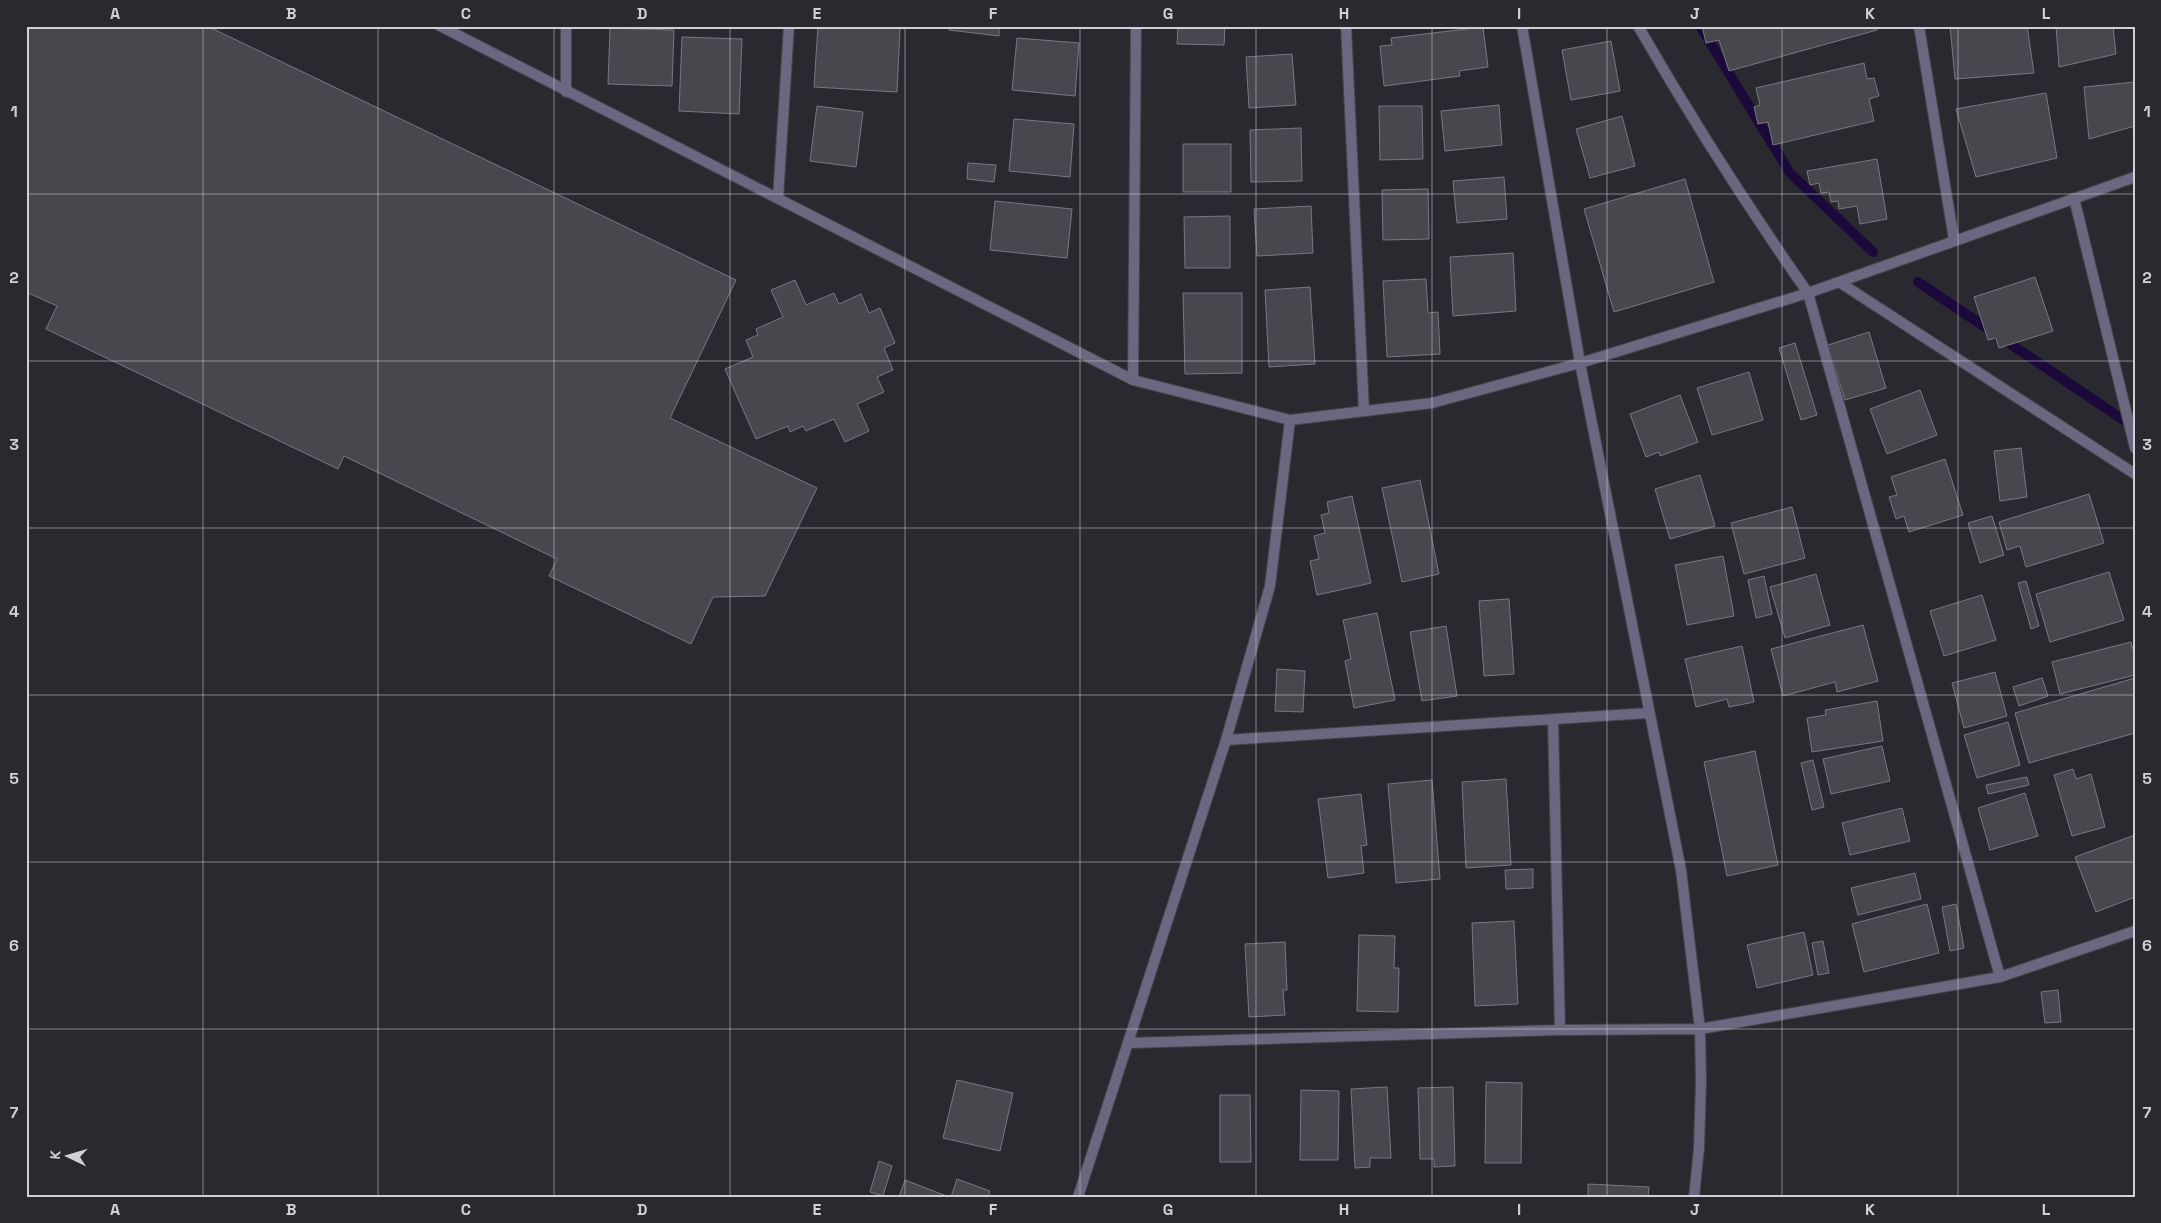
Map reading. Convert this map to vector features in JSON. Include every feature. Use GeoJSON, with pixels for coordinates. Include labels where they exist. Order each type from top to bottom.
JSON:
{"type":"FeatureCollection","features":[{"type":"Feature","properties":{"kind":"street"},"geometry":{"type":"LineString","coordinates":[[440,26],[1133,380],[1290,420],[1432,403],[1580,362],[1808,293],[2135,177]]}},
{"type":"Feature","properties":{"kind":"street"},"geometry":{"type":"LineString","coordinates":[[566,26],[566,92]]}},
{"type":"Feature","properties":{"kind":"street"},"geometry":{"type":"LineString","coordinates":[[778,198],[789,26]]}},
{"type":"Feature","properties":{"kind":"street"},"geometry":{"type":"LineString","coordinates":[[1133,380],[1136,26]]}},
{"type":"Feature","properties":{"kind":"street"},"geometry":{"type":"LineString","coordinates":[[1346,26],[1364,411]]}},
{"type":"Feature","properties":{"kind":"street"},"geometry":{"type":"LineString","coordinates":[[1522,26],[1580,362],[1648,713],[1681,870],[1700,1029],[1699,1148],[1694,1197]]}},
{"type":"Feature","properties":{"kind":"street"},"geometry":{"type":"LineString","coordinates":[[1638,26],[1690,116],[1756,218],[1808,293],[2000,977]]}},
{"type":"Feature","properties":{"kind":"street"},"geometry":{"type":"LineString","coordinates":[[1919,26],[1954,240]]}},
{"type":"Feature","properties":{"kind":"street"},"geometry":{"type":"LineString","coordinates":[[2074,198],[2135,448]]}},
{"type":"Feature","properties":{"kind":"street"},"geometry":{"type":"LineString","coordinates":[[1840,282],[2135,474]]}},
{"type":"Feature","properties":{"kind":"street"},"geometry":{"type":"LineString","coordinates":[[1078,1197],[1226,740],[1270,586],[1290,420]]}},
{"type":"Feature","properties":{"kind":"street"},"geometry":{"type":"LineString","coordinates":[[1226,740],[1648,713]]}},
{"type":"Feature","properties":{"kind":"street"},"geometry":{"type":"LineString","coordinates":[[1553,719],[1560,1030]]}},
{"type":"Feature","properties":{"kind":"street"},"geometry":{"type":"LineString","coordinates":[[1128,1043],[1560,1030],[1700,1029],[2000,977],[2135,931]]}},
{"type":"Feature","properties":{"kind":"building"},"geometry":{"type":"Polygon","coordinates":[[[26,26],[207,26],[736,280],[670,418],[817,488],[765,596],[713,597],[691,644],[549,576],[557,559],[344,456],[338,469],[46,329],[57,306],[26,292],[26,26]]]}},
{"type":"Feature","properties":{"kind":"building"},"geometry":{"type":"Polygon","coordinates":[[[818,26],[900,28],[897,92],[814,87],[818,26]]]}},
{"type":"Feature","properties":{"kind":"building"},"geometry":{"type":"Polygon","coordinates":[[[950,26],[999,26],[999,36],[949,30],[950,26]]]}},
{"type":"Feature","properties":{"kind":"building"},"geometry":{"type":"Polygon","coordinates":[[[1178,26],[1225,26],[1224,45],[1177,44],[1178,26]]]}},
{"type":"Feature","properties":{"kind":"building"},"geometry":{"type":"Polygon","coordinates":[[[1702,26],[1876,26],[1877,30],[1729,71],[1719,40],[1706,43],[1702,26]]]}},
{"type":"Feature","properties":{"kind":"building"},"geometry":{"type":"Polygon","coordinates":[[[1950,26],[2027,26],[2034,73],[1955,79],[1950,26]]]}},
{"type":"Feature","properties":{"kind":"building"},"geometry":{"type":"Polygon","coordinates":[[[2056,26],[2113,26],[2116,54],[2059,67],[2056,26]]]}},
{"type":"Feature","properties":{"kind":"building"},"geometry":{"type":"Polygon","coordinates":[[[1483,27],[1488,67],[1459,71],[1460,76],[1384,86],[1380,46],[1392,45],[1391,38],[1483,27]]]}},
{"type":"Feature","properties":{"kind":"building"},"geometry":{"type":"Polygon","coordinates":[[[610,28],[674,30],[672,86],[608,84],[610,28]]]}},
{"type":"Feature","properties":{"kind":"building"},"geometry":{"type":"Polygon","coordinates":[[[682,37],[742,39],[739,114],[679,111],[682,37]]]}},
{"type":"Feature","properties":{"kind":"building"},"geometry":{"type":"Polygon","coordinates":[[[1017,38],[1079,43],[1075,96],[1012,90],[1017,38]]]}},
{"type":"Feature","properties":{"kind":"building"},"geometry":{"type":"Polygon","coordinates":[[[1611,41],[1620,91],[1571,100],[1562,50],[1611,41]]]}},
{"type":"Feature","properties":{"kind":"building"},"geometry":{"type":"Polygon","coordinates":[[[1292,54],[1296,105],[1249,108],[1246,57],[1292,54]]]}},
{"type":"Feature","properties":{"kind":"building"},"geometry":{"type":"Polygon","coordinates":[[[1864,63],[1867,79],[1874,78],[1879,96],[1869,99],[1874,121],[1773,145],[1768,122],[1758,124],[1754,107],[1760,105],[1756,88],[1864,63]]]}},
{"type":"Feature","properties":{"kind":"building"},"geometry":{"type":"Polygon","coordinates":[[[2135,82],[2135,126],[2089,139],[2084,87],[2135,82]]]}},
{"type":"Feature","properties":{"kind":"building"},"geometry":{"type":"Polygon","coordinates":[[[2046,93],[2057,158],[1976,177],[1956,109],[2046,93]]]}},
{"type":"Feature","properties":{"kind":"building"},"geometry":{"type":"Polygon","coordinates":[[[1499,105],[1502,145],[1445,151],[1441,111],[1499,105]]]}},
{"type":"Feature","properties":{"kind":"building"},"geometry":{"type":"Polygon","coordinates":[[[817,106],[863,112],[856,167],[810,161],[817,106]]]}},
{"type":"Feature","properties":{"kind":"building"},"geometry":{"type":"Polygon","coordinates":[[[1379,106],[1422,106],[1423,159],[1380,160],[1379,106]]]}},
{"type":"Feature","properties":{"kind":"building"},"geometry":{"type":"Polygon","coordinates":[[[1622,116],[1635,166],[1590,178],[1576,129],[1622,116]]]}},
{"type":"Feature","properties":{"kind":"building"},"geometry":{"type":"Polygon","coordinates":[[[1014,119],[1074,124],[1070,177],[1009,171],[1014,119]]]}},
{"type":"Feature","properties":{"kind":"building"},"geometry":{"type":"Polygon","coordinates":[[[1301,128],[1302,181],[1251,182],[1250,130],[1301,128]]]}},
{"type":"Feature","properties":{"kind":"building"},"geometry":{"type":"Polygon","coordinates":[[[1183,144],[1231,144],[1231,192],[1183,192],[1183,144]]]}},
{"type":"Feature","properties":{"kind":"building"},"geometry":{"type":"Polygon","coordinates":[[[1877,159],[1887,219],[1860,224],[1857,206],[1839,209],[1838,201],[1831,202],[1829,192],[1821,193],[1819,183],[1810,185],[1807,171],[1877,159]]]}},
{"type":"Feature","properties":{"kind":"building"},"geometry":{"type":"Polygon","coordinates":[[[968,163],[996,165],[994,182],[967,179],[968,163]]]}},
{"type":"Feature","properties":{"kind":"building"},"geometry":{"type":"Polygon","coordinates":[[[1504,177],[1507,219],[1457,223],[1453,181],[1504,177]]]}},
{"type":"Feature","properties":{"kind":"building"},"geometry":{"type":"Polygon","coordinates":[[[1685,179],[1714,282],[1614,312],[1584,209],[1685,179]]]}},
{"type":"Feature","properties":{"kind":"building"},"geometry":{"type":"Polygon","coordinates":[[[1428,189],[1429,239],[1383,240],[1382,190],[1428,189]]]}},
{"type":"Feature","properties":{"kind":"building"},"geometry":{"type":"Polygon","coordinates":[[[995,201],[1072,209],[1067,258],[990,250],[995,201]]]}},
{"type":"Feature","properties":{"kind":"building"},"geometry":{"type":"Polygon","coordinates":[[[1311,206],[1313,253],[1257,256],[1254,209],[1311,206]]]}},
{"type":"Feature","properties":{"kind":"building"},"geometry":{"type":"Polygon","coordinates":[[[1230,216],[1230,268],[1185,268],[1184,217],[1230,216]]]}},
{"type":"Feature","properties":{"kind":"building"},"geometry":{"type":"Polygon","coordinates":[[[1513,253],[1516,311],[1453,316],[1450,257],[1513,253]]]}},
{"type":"Feature","properties":{"kind":"building"},"geometry":{"type":"Polygon","coordinates":[[[2035,277],[2053,331],[1999,348],[1996,338],[1988,340],[1974,297],[2035,277]]]}},
{"type":"Feature","properties":{"kind":"building"},"geometry":{"type":"Polygon","coordinates":[[[1426,279],[1428,313],[1438,312],[1440,354],[1387,357],[1383,281],[1426,279]]]}},
{"type":"Feature","properties":{"kind":"building"},"geometry":{"type":"Polygon","coordinates":[[[795,280],[806,305],[834,293],[839,304],[861,294],[869,313],[880,308],[895,343],[884,348],[893,370],[877,377],[884,392],[857,404],[869,431],[845,442],[834,419],[806,431],[803,426],[790,432],[788,426],[756,439],[725,369],[753,357],[746,340],[758,335],[756,329],[783,317],[771,290],[795,280]]]}},
{"type":"Feature","properties":{"kind":"building"},"geometry":{"type":"Polygon","coordinates":[[[1310,287],[1315,364],[1269,367],[1265,290],[1310,287]]]}},
{"type":"Feature","properties":{"kind":"building"},"geometry":{"type":"Polygon","coordinates":[[[1183,293],[1242,293],[1242,373],[1185,374],[1183,293]]]}},
{"type":"Feature","properties":{"kind":"building"},"geometry":{"type":"Polygon","coordinates":[[[1869,332],[1886,388],[1845,400],[1828,345],[1869,332]]]}},
{"type":"Feature","properties":{"kind":"building"},"geometry":{"type":"Polygon","coordinates":[[[1795,343],[1817,415],[1801,420],[1779,348],[1795,343]]]}},
{"type":"Feature","properties":{"kind":"building"},"geometry":{"type":"Polygon","coordinates":[[[1749,372],[1763,420],[1712,435],[1697,388],[1749,372]]]}},
{"type":"Feature","properties":{"kind":"building"},"geometry":{"type":"Polygon","coordinates":[[[1920,390],[1937,435],[1887,454],[1870,409],[1920,390]]]}},
{"type":"Feature","properties":{"kind":"building"},"geometry":{"type":"Polygon","coordinates":[[[1680,395],[1698,442],[1660,456],[1659,452],[1646,457],[1630,414],[1680,395]]]}},
{"type":"Feature","properties":{"kind":"building"},"geometry":{"type":"Polygon","coordinates":[[[2021,448],[2027,497],[2000,501],[1994,451],[2021,448]]]}},
{"type":"Feature","properties":{"kind":"building"},"geometry":{"type":"Polygon","coordinates":[[[1945,459],[1963,515],[1909,532],[1904,516],[1896,519],[1889,497],[1897,495],[1891,477],[1945,459]]]}},
{"type":"Feature","properties":{"kind":"building"},"geometry":{"type":"Polygon","coordinates":[[[1700,475],[1715,526],[1670,539],[1655,489],[1700,475]]]}},
{"type":"Feature","properties":{"kind":"building"},"geometry":{"type":"Polygon","coordinates":[[[1420,480],[1439,574],[1402,582],[1382,488],[1420,480]]]}},
{"type":"Feature","properties":{"kind":"building"},"geometry":{"type":"Polygon","coordinates":[[[2089,494],[2104,543],[2026,567],[2020,546],[2007,550],[1999,522],[2089,494]]]}},
{"type":"Feature","properties":{"kind":"building"},"geometry":{"type":"Polygon","coordinates":[[[1352,496],[1371,583],[1317,595],[1310,561],[1319,559],[1314,536],[1325,533],[1321,515],[1329,513],[1327,502],[1352,496]]]}},
{"type":"Feature","properties":{"kind":"building"},"geometry":{"type":"Polygon","coordinates":[[[1792,507],[1805,558],[1744,574],[1731,523],[1792,507]]]}},
{"type":"Feature","properties":{"kind":"building"},"geometry":{"type":"Polygon","coordinates":[[[1992,516],[2004,555],[1980,563],[1968,523],[1992,516]]]}},
{"type":"Feature","properties":{"kind":"building"},"geometry":{"type":"Polygon","coordinates":[[[1723,556],[1734,616],[1687,625],[1675,565],[1723,556]]]}},
{"type":"Feature","properties":{"kind":"building"},"geometry":{"type":"Polygon","coordinates":[[[2109,572],[2124,620],[2050,642],[2036,594],[2109,572]]]}},
{"type":"Feature","properties":{"kind":"building"},"geometry":{"type":"Polygon","coordinates":[[[1816,574],[1830,625],[1785,638],[1770,587],[1816,574]]]}},
{"type":"Feature","properties":{"kind":"building"},"geometry":{"type":"Polygon","coordinates":[[[1764,576],[1772,614],[1756,618],[1748,580],[1764,576]]]}},
{"type":"Feature","properties":{"kind":"building"},"geometry":{"type":"Polygon","coordinates":[[[2026,581],[2039,626],[2031,629],[2018,583],[2026,581]]]}},
{"type":"Feature","properties":{"kind":"building"},"geometry":{"type":"Polygon","coordinates":[[[1982,595],[1996,640],[1944,656],[1930,611],[1982,595]]]}},
{"type":"Feature","properties":{"kind":"building"},"geometry":{"type":"Polygon","coordinates":[[[1509,599],[1514,674],[1484,676],[1479,601],[1509,599]]]}},
{"type":"Feature","properties":{"kind":"building"},"geometry":{"type":"Polygon","coordinates":[[[1377,613],[1395,700],[1354,708],[1345,661],[1351,659],[1343,620],[1377,613]]]}},
{"type":"Feature","properties":{"kind":"building"},"geometry":{"type":"Polygon","coordinates":[[[1863,625],[1878,681],[1837,692],[1835,682],[1783,696],[1771,649],[1863,625]]]}},
{"type":"Feature","properties":{"kind":"building"},"geometry":{"type":"Polygon","coordinates":[[[1446,626],[1457,696],[1422,701],[1410,632],[1446,626]]]}},
{"type":"Feature","properties":{"kind":"building"},"geometry":{"type":"Polygon","coordinates":[[[2131,642],[2135,658],[2135,675],[2060,694],[2052,662],[2131,642]]]}},
{"type":"Feature","properties":{"kind":"building"},"geometry":{"type":"Polygon","coordinates":[[[1742,646],[1754,702],[1729,707],[1727,699],[1696,707],[1685,659],[1742,646]]]}},
{"type":"Feature","properties":{"kind":"building"},"geometry":{"type":"Polygon","coordinates":[[[1277,669],[1305,671],[1303,712],[1275,711],[1277,669]]]}},
{"type":"Feature","properties":{"kind":"building"},"geometry":{"type":"Polygon","coordinates":[[[1995,672],[2007,716],[1964,728],[1952,683],[1995,672]]]}},
{"type":"Feature","properties":{"kind":"building"},"geometry":{"type":"Polygon","coordinates":[[[2042,678],[2048,696],[2019,706],[2013,687],[2042,678]]]}},
{"type":"Feature","properties":{"kind":"building"},"geometry":{"type":"Polygon","coordinates":[[[2135,678],[2135,733],[2029,763],[2015,713],[2135,678]]]}},
{"type":"Feature","properties":{"kind":"building"},"geometry":{"type":"Polygon","coordinates":[[[1877,701],[1883,741],[1812,752],[1807,718],[1826,715],[1825,710],[1877,701]]]}},
{"type":"Feature","properties":{"kind":"building"},"geometry":{"type":"Polygon","coordinates":[[[2008,722],[2020,765],[1977,778],[1964,735],[2008,722]]]}},
{"type":"Feature","properties":{"kind":"building"},"geometry":{"type":"Polygon","coordinates":[[[1882,746],[1890,781],[1831,794],[1823,759],[1882,746]]]}},
{"type":"Feature","properties":{"kind":"building"},"geometry":{"type":"Polygon","coordinates":[[[1755,751],[1778,865],[1727,876],[1704,762],[1755,751]]]}},
{"type":"Feature","properties":{"kind":"building"},"geometry":{"type":"Polygon","coordinates":[[[1813,760],[1824,807],[1812,810],[1801,763],[1813,760]]]}},
{"type":"Feature","properties":{"kind":"building"},"geometry":{"type":"Polygon","coordinates":[[[2073,769],[2076,779],[2091,774],[2105,827],[2072,836],[2054,775],[2073,769]]]}},
{"type":"Feature","properties":{"kind":"building"},"geometry":{"type":"Polygon","coordinates":[[[2027,777],[2029,785],[1988,794],[1986,785],[2027,777]]]}},
{"type":"Feature","properties":{"kind":"building"},"geometry":{"type":"Polygon","coordinates":[[[1506,779],[1511,865],[1466,868],[1462,782],[1506,779]]]}},
{"type":"Feature","properties":{"kind":"building"},"geometry":{"type":"Polygon","coordinates":[[[1432,780],[1440,879],[1396,883],[1388,784],[1432,780]]]}},
{"type":"Feature","properties":{"kind":"building"},"geometry":{"type":"Polygon","coordinates":[[[2025,793],[2038,836],[1990,850],[1978,808],[2025,793]]]}},
{"type":"Feature","properties":{"kind":"building"},"geometry":{"type":"Polygon","coordinates":[[[1361,794],[1367,845],[1361,846],[1364,873],[1328,878],[1318,799],[1361,794]]]}},
{"type":"Feature","properties":{"kind":"building"},"geometry":{"type":"Polygon","coordinates":[[[1902,808],[1910,841],[1850,855],[1842,823],[1902,808]]]}},
{"type":"Feature","properties":{"kind":"building"},"geometry":{"type":"Polygon","coordinates":[[[2135,835],[2135,897],[2096,912],[2075,857],[2135,835]]]}},
{"type":"Feature","properties":{"kind":"building"},"geometry":{"type":"Polygon","coordinates":[[[1533,869],[1533,888],[1506,889],[1505,870],[1533,869]]]}},
{"type":"Feature","properties":{"kind":"building"},"geometry":{"type":"Polygon","coordinates":[[[1915,873],[1921,899],[1858,915],[1851,888],[1915,873]]]}},
{"type":"Feature","properties":{"kind":"building"},"geometry":{"type":"Polygon","coordinates":[[[1927,904],[1939,953],[1864,972],[1852,924],[1927,904]]]}},
{"type":"Feature","properties":{"kind":"building"},"geometry":{"type":"Polygon","coordinates":[[[1956,904],[1964,948],[1950,951],[1942,907],[1956,904]]]}},
{"type":"Feature","properties":{"kind":"building"},"geometry":{"type":"Polygon","coordinates":[[[1514,921],[1518,1004],[1475,1006],[1472,923],[1514,921]]]}},
{"type":"Feature","properties":{"kind":"building"},"geometry":{"type":"Polygon","coordinates":[[[1804,932],[1813,975],[1757,988],[1747,945],[1804,932]]]}},
{"type":"Feature","properties":{"kind":"building"},"geometry":{"type":"Polygon","coordinates":[[[1359,935],[1395,936],[1394,968],[1399,968],[1398,1012],[1357,1011],[1359,935]]]}},
{"type":"Feature","properties":{"kind":"building"},"geometry":{"type":"Polygon","coordinates":[[[1823,941],[1829,973],[1818,975],[1812,943],[1823,941]]]}},
{"type":"Feature","properties":{"kind":"building"},"geometry":{"type":"Polygon","coordinates":[[[1285,942],[1287,990],[1283,990],[1285,1015],[1249,1017],[1245,944],[1285,942]]]}},
{"type":"Feature","properties":{"kind":"building"},"geometry":{"type":"Polygon","coordinates":[[[2058,990],[2061,1022],[2045,1023],[2041,992],[2058,990]]]}},
{"type":"Feature","properties":{"kind":"building"},"geometry":{"type":"Polygon","coordinates":[[[957,1080],[1013,1093],[1000,1151],[943,1138],[957,1080]]]}},
{"type":"Feature","properties":{"kind":"building"},"geometry":{"type":"Polygon","coordinates":[[[1486,1082],[1522,1083],[1521,1163],[1485,1163],[1486,1082]]]}},
{"type":"Feature","properties":{"kind":"building"},"geometry":{"type":"Polygon","coordinates":[[[1387,1087],[1391,1158],[1370,1158],[1370,1167],[1355,1168],[1351,1089],[1387,1087]]]}},
{"type":"Feature","properties":{"kind":"building"},"geometry":{"type":"Polygon","coordinates":[[[1453,1087],[1455,1166],[1434,1167],[1434,1159],[1420,1159],[1418,1088],[1453,1087]]]}},
{"type":"Feature","properties":{"kind":"building"},"geometry":{"type":"Polygon","coordinates":[[[1301,1090],[1339,1091],[1338,1160],[1300,1160],[1301,1090]]]}},
{"type":"Feature","properties":{"kind":"building"},"geometry":{"type":"Polygon","coordinates":[[[1220,1095],[1250,1095],[1251,1162],[1220,1162],[1220,1095]]]}},
{"type":"Feature","properties":{"kind":"building"},"geometry":{"type":"Polygon","coordinates":[[[879,1161],[892,1166],[883,1196],[870,1192],[879,1161]]]}},
{"type":"Feature","properties":{"kind":"building"},"geometry":{"type":"Polygon","coordinates":[[[957,1179],[990,1191],[988,1197],[951,1197],[957,1179]]]}},
{"type":"Feature","properties":{"kind":"building"},"geometry":{"type":"Polygon","coordinates":[[[905,1180],[949,1197],[899,1197],[905,1180]]]}},
{"type":"Feature","properties":{"kind":"building"},"geometry":{"type":"Polygon","coordinates":[[[1588,1184],[1649,1187],[1648,1197],[1588,1197],[1588,1184]]]}},
{"type":"Feature","properties":{"kind":"waterway"},"geometry":{"type":"LineString","coordinates":[[1700,26],[1790,173],[1873,252]]}},
{"type":"Feature","properties":{"kind":"waterway"},"geometry":{"type":"LineString","coordinates":[[1918,282],[2134,427]]}}]}
